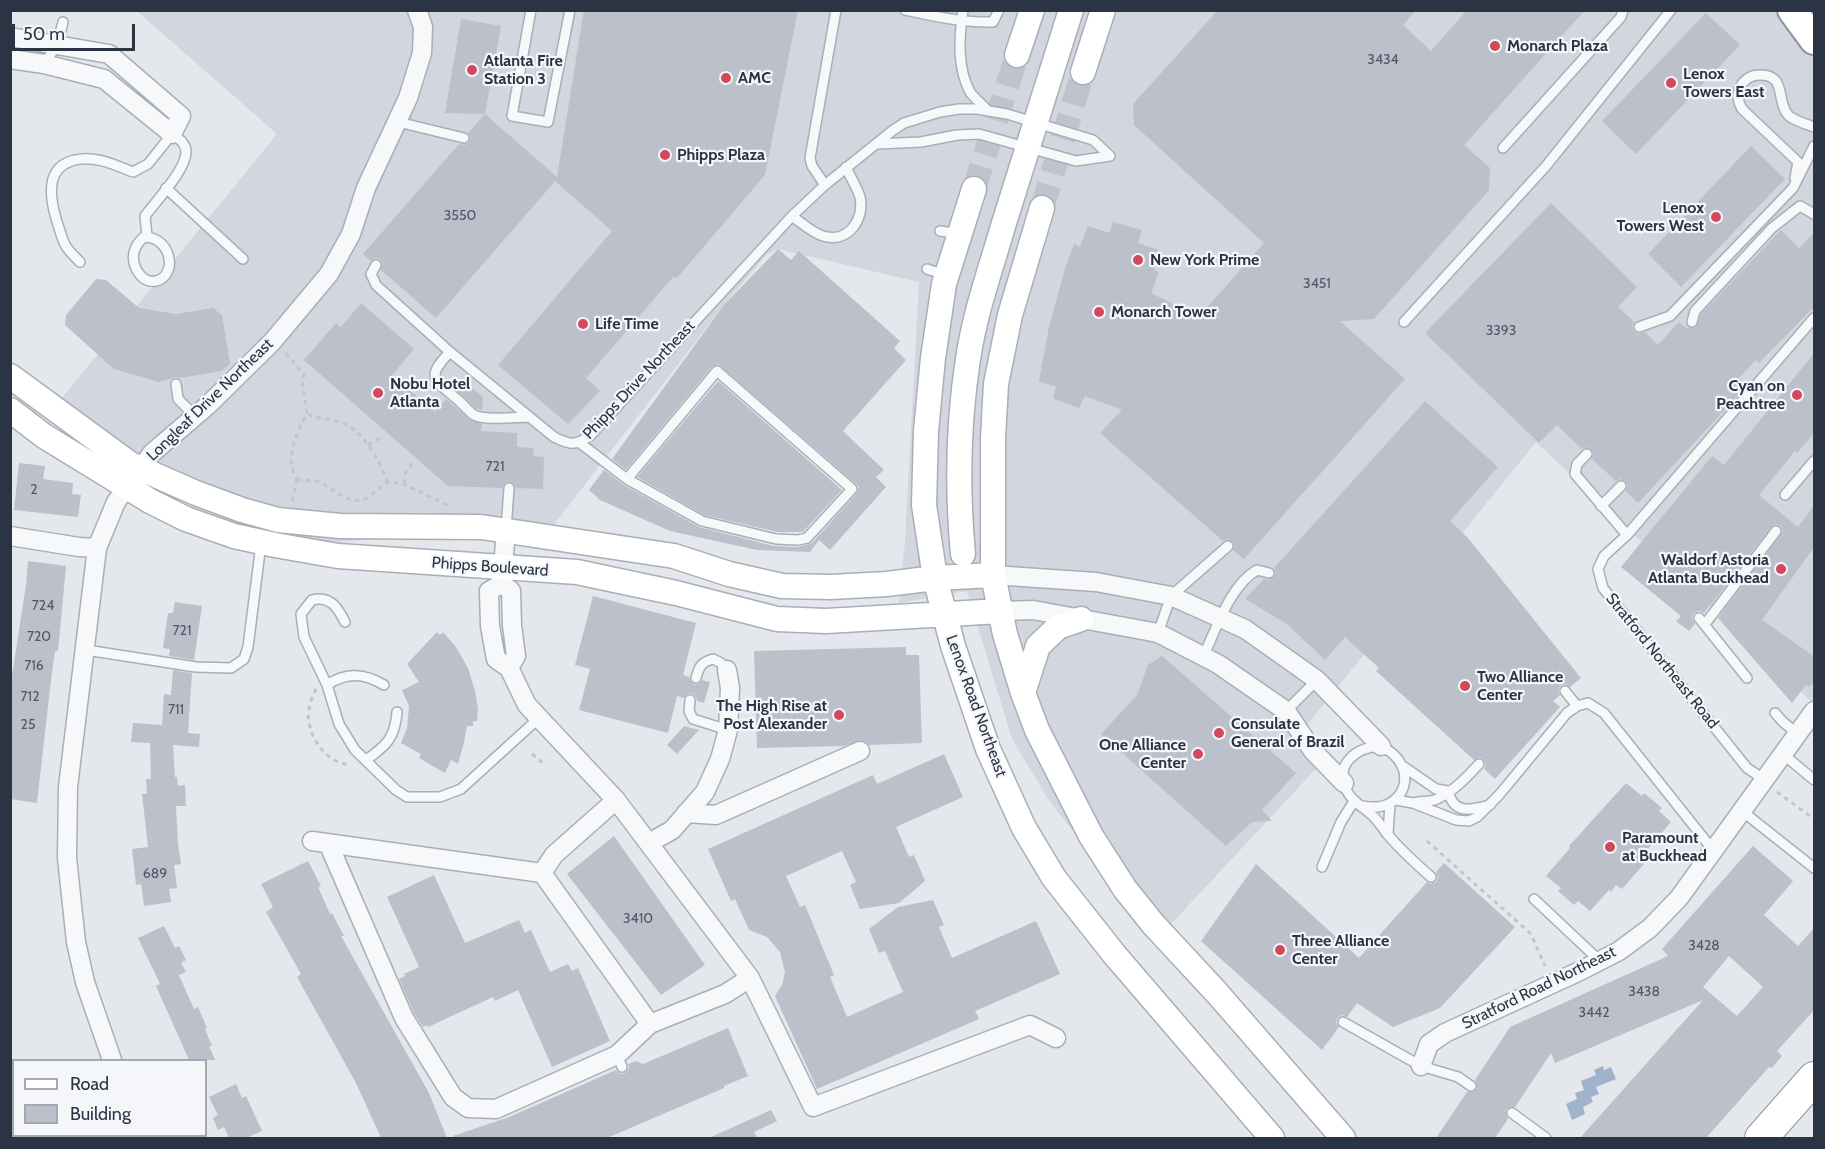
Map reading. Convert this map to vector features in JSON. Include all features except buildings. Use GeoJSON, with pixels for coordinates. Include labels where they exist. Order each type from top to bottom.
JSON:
{"type":"FeatureCollection","features":[{"type":"Feature","properties":{"kind":"highway"},"geometry":{"type":"LineString","coordinates":[[1792,10],[1815,40]]}},
{"type":"Feature","properties":{"kind":"highway"},"geometry":{"type":"LineString","coordinates":[[1761,1138],[1815,1078]]}},
{"type":"Feature","properties":{"kind":"main road"},"geometry":{"type":"LineString","coordinates":[[1017,55],[1032,10]]}},
{"type":"Feature","properties":{"kind":"main road"},"geometry":{"type":"LineString","coordinates":[[993,575],[963,554],[959,514],[960,461],[968,358],[979,305],[1071,10]]}},
{"type":"Feature","properties":{"kind":"main road"},"geometry":{"type":"LineString","coordinates":[[1083,72],[1103,10]]}},
{"type":"Feature","properties":{"kind":"main road","name":"Lenox Road Northeast"},"geometry":{"type":"LineString","coordinates":[[974,189],[949,233],[937,272],[933,358],[926,431],[924,505],[934,578],[943,615],[988,749],[1024,828],[1054,878],[1114,954],[1272,1138]]}},
{"type":"Feature","properties":{"kind":"main road"},"geometry":{"type":"LineString","coordinates":[[1042,208],[1010,315],[996,384],[993,438],[993,575],[1000,611],[1023,693],[1038,730],[1091,836],[1125,889],[1153,924],[1217,993],[1343,1138]]}},
{"type":"Feature","properties":{"kind":"main road","name":"Phipps Boulevard"},"geometry":{"type":"LineString","coordinates":[[10,376],[130,464],[133,477],[186,519],[234,536],[261,542],[328,540],[471,526],[674,556],[729,574],[782,586],[831,587],[993,575]]}},
{"type":"Feature","properties":{"kind":"main road","name":"Phipps Boulevard"},"geometry":{"type":"LineString","coordinates":[[10,410],[44,436],[133,477],[196,493],[278,520],[328,540],[502,574],[577,572],[676,593],[777,619],[826,621],[1000,611]]}},
{"type":"Feature","properties":{"kind":"main road"},"geometry":{"type":"LineString","coordinates":[[934,578],[963,554]]}},
{"type":"Feature","properties":{"kind":"main road"},"geometry":{"type":"LineString","coordinates":[[1023,693],[1038,646],[1058,627],[1081,619]]}},
{"type":"Feature","properties":{"kind":"street","name":"Longleaf Drive Northeast"},"geometry":{"type":"LineString","coordinates":[[112,1059],[85,982],[76,942],[67,858],[68,787],[97,548],[116,502],[158,447],[195,416],[272,342],[329,274],[351,234],[366,188],[408,99],[422,53],[423,27],[417,10]]}},
{"type":"Feature","properties":{"kind":"street"},"geometry":{"type":"LineString","coordinates":[[10,37],[109,54],[181,116],[172,134],[104,79],[44,64],[10,59]]}},
{"type":"Feature","properties":{"kind":"street"},"geometry":{"type":"LineString","coordinates":[[506,530],[502,574],[498,586],[489,591],[490,626],[496,658],[509,668],[527,705],[616,800],[750,978],[813,1107],[1030,1025],[1056,1038]]}},
{"type":"Feature","properties":{"kind":"street"},"geometry":{"type":"LineString","coordinates":[[11,540],[97,548]]}},
{"type":"Feature","properties":{"kind":"street"},"geometry":{"type":"LineString","coordinates":[[993,575],[1096,582],[1171,596],[1245,628],[1317,680],[1381,746]]}},
{"type":"Feature","properties":{"kind":"street"},"geometry":{"type":"LineString","coordinates":[[1000,611],[1033,610],[1158,633],[1247,683],[1286,711],[1313,751],[1344,783]]}},
{"type":"Feature","properties":{"kind":"street"},"geometry":{"type":"LineString","coordinates":[[649,843],[672,830],[705,792],[720,759],[728,730],[730,688],[727,670]]}},
{"type":"Feature","properties":{"kind":"street","name":"Stratford Road Northeast"},"geometry":{"type":"LineString","coordinates":[[1421,1066],[1429,1044],[1445,1033],[1600,961],[1650,928],[1679,898],[1742,811],[1771,786],[1784,754],[1815,711]]}},
{"type":"Feature","properties":{"kind":"street"},"geometry":{"type":"LineString","coordinates":[[686,813],[717,815],[860,751]]}},
{"type":"Feature","properties":{"kind":"street"},"geometry":{"type":"LineString","coordinates":[[542,873],[554,855],[616,800]]}},
{"type":"Feature","properties":{"kind":"street"},"geometry":{"type":"LineString","coordinates":[[650,1024],[542,873],[320,842],[404,1018],[453,1097],[468,1108],[516,1108],[619,1061],[650,1024],[725,994],[750,978]]}},
{"type":"Feature","properties":{"kind":"lane"},"geometry":{"type":"LineString","coordinates":[[531,10],[512,116],[548,122],[570,10]]}},
{"type":"Feature","properties":{"kind":"lane"},"geometry":{"type":"LineString","coordinates":[[825,185],[816,173],[810,158],[836,10]]}},
{"type":"Feature","properties":{"kind":"lane"},"geometry":{"type":"LineString","coordinates":[[905,10],[961,21],[993,22],[999,10]]}},
{"type":"Feature","properties":{"kind":"lane"},"geometry":{"type":"LineString","coordinates":[[963,10],[959,46],[964,76],[971,93],[987,110]]}},
{"type":"Feature","properties":{"kind":"lane"},"geometry":{"type":"LineString","coordinates":[[1503,148],[1621,17],[1623,10]]}},
{"type":"Feature","properties":{"kind":"lane"},"geometry":{"type":"LineString","coordinates":[[1404,322],[1546,165],[1671,10]]}},
{"type":"Feature","properties":{"kind":"lane"},"geometry":{"type":"LineString","coordinates":[[44,64],[57,45],[63,22]]}},
{"type":"Feature","properties":{"kind":"lane"},"geometry":{"type":"LineString","coordinates":[[1793,188],[1798,162],[1742,109],[1737,99],[1739,88],[1746,79],[1757,74],[1768,76],[1778,82],[1782,105],[1789,116],[1815,127]]}},
{"type":"Feature","properties":{"kind":"lane","name":"Phipps Drive Northeast"},"geometry":{"type":"LineString","coordinates":[[376,265],[371,274],[376,285],[450,352],[554,437],[564,442],[580,443],[590,436],[792,216],[846,167],[904,123],[920,117],[959,109],[987,110],[1093,140],[1110,156],[1076,161],[1027,148]]}},
{"type":"Feature","properties":{"kind":"lane"},"geometry":{"type":"LineString","coordinates":[[398,122],[464,138]]}},
{"type":"Feature","properties":{"kind":"lane"},"geometry":{"type":"LineString","coordinates":[[80,262],[67,248],[53,209],[50,191],[56,171],[67,163],[88,159],[101,160],[134,172],[148,164],[172,134],[182,141],[186,152],[180,169],[145,216],[147,236]]}},
{"type":"Feature","properties":{"kind":"lane"},"geometry":{"type":"LineString","coordinates":[[877,144],[921,142],[957,135],[979,134],[1027,148]]}},
{"type":"Feature","properties":{"kind":"lane"},"geometry":{"type":"LineString","coordinates":[[1639,327],[1670,316],[1793,188],[1815,146]]}},
{"type":"Feature","properties":{"kind":"lane"},"geometry":{"type":"LineString","coordinates":[[792,216],[810,230],[824,237],[838,237],[849,232],[858,222],[861,209],[860,195],[846,167]]}},
{"type":"Feature","properties":{"kind":"lane"},"geometry":{"type":"LineString","coordinates":[[166,188],[243,259]]}},
{"type":"Feature","properties":{"kind":"lane"},"geometry":{"type":"LineString","coordinates":[[1692,322],[1695,311],[1772,228],[1800,206],[1815,214]]}},
{"type":"Feature","properties":{"kind":"lane"},"geometry":{"type":"LineString","coordinates":[[147,236],[155,237],[162,242],[170,262],[163,278],[154,282],[146,280],[138,273],[134,264],[133,255],[137,244],[147,236]]}},
{"type":"Feature","properties":{"kind":"lane"},"geometry":{"type":"LineString","coordinates":[[1587,454],[1577,465],[1575,474],[1627,535],[1815,318]]}},
{"type":"Feature","properties":{"kind":"lane"},"geometry":{"type":"LineString","coordinates":[[450,352],[437,366],[435,375],[440,386],[474,415],[531,417]]}},
{"type":"Feature","properties":{"kind":"lane"},"geometry":{"type":"LineString","coordinates":[[580,443],[627,479],[702,521],[776,539],[807,538],[852,489],[717,370],[627,479]]}},
{"type":"Feature","properties":{"kind":"lane"},"geometry":{"type":"LineString","coordinates":[[176,384],[178,399],[195,416]]}},
{"type":"Feature","properties":{"kind":"lane"},"geometry":{"type":"LineString","coordinates":[[504,417],[511,412],[506,398]]}},
{"type":"Feature","properties":{"kind":"lane"},"geometry":{"type":"LineString","coordinates":[[1785,495],[1815,460]]}},
{"type":"Feature","properties":{"kind":"lane"},"geometry":{"type":"LineString","coordinates":[[1601,506],[1621,486]]}},
{"type":"Feature","properties":{"kind":"lane"},"geometry":{"type":"LineString","coordinates":[[506,530],[509,488]]}},
{"type":"Feature","properties":{"kind":"lane"},"geometry":{"type":"LineString","coordinates":[[1747,678],[1702,621],[1776,531]]}},
{"type":"Feature","properties":{"kind":"lane","name":"Stratford Northeast Road"},"geometry":{"type":"LineString","coordinates":[[1627,535],[1604,556],[1598,569],[1603,588],[1747,768],[1771,786]]}},
{"type":"Feature","properties":{"kind":"lane"},"geometry":{"type":"LineString","coordinates":[[86,650],[196,667],[231,668],[238,665],[244,659],[248,647],[261,542]]}},
{"type":"Feature","properties":{"kind":"lane"},"geometry":{"type":"LineString","coordinates":[[1158,633],[1171,596],[1228,546]]}},
{"type":"Feature","properties":{"kind":"lane"},"geometry":{"type":"LineString","coordinates":[[1203,657],[1239,586],[1247,576],[1257,570],[1269,573]]}},
{"type":"Feature","properties":{"kind":"lane"},"geometry":{"type":"LineString","coordinates":[[345,622],[330,600],[312,600],[301,614],[304,637],[327,685],[339,724],[355,750],[396,790],[408,797],[440,797],[460,789],[539,718]]}},
{"type":"Feature","properties":{"kind":"lane"},"geometry":{"type":"LineString","coordinates":[[696,678],[698,668],[704,662],[713,659],[727,670]]}},
{"type":"Feature","properties":{"kind":"lane"},"geometry":{"type":"LineString","coordinates":[[327,685],[344,676],[359,675],[373,678],[384,685]]}},
{"type":"Feature","properties":{"kind":"lane"},"geometry":{"type":"LineString","coordinates":[[1286,711],[1317,680]]}},
{"type":"Feature","properties":{"kind":"lane"},"geometry":{"type":"LineString","coordinates":[[1565,691],[1577,706]]}},
{"type":"Feature","properties":{"kind":"lane"},"geometry":{"type":"LineString","coordinates":[[690,700],[689,711],[693,719],[728,730]]}},
{"type":"Feature","properties":{"kind":"lane"},"geometry":{"type":"LineString","coordinates":[[1413,803],[1436,814],[1462,821],[1477,817],[1490,805],[1567,713],[1577,706],[1588,703],[1604,713],[1713,850]]}},
{"type":"Feature","properties":{"kind":"lane"},"geometry":{"type":"LineString","coordinates":[[366,760],[390,740],[396,727],[397,712]]}},
{"type":"Feature","properties":{"kind":"lane"},"geometry":{"type":"LineString","coordinates":[[1775,713],[1798,734]]}},
{"type":"Feature","properties":{"kind":"lane"},"geometry":{"type":"LineString","coordinates":[[1388,834],[1393,802],[1402,790],[1406,777],[1404,767],[1399,758],[1381,746],[1361,749],[1352,755],[1343,773],[1347,793],[1375,818],[1388,834],[1431,877]]}},
{"type":"Feature","properties":{"kind":"lane"},"geometry":{"type":"LineString","coordinates":[[1784,754],[1815,780]]}},
{"type":"Feature","properties":{"kind":"lane"},"geometry":{"type":"LineString","coordinates":[[1362,806],[1372,808],[1393,802],[1413,803],[1436,800],[1456,787],[1479,764]]}},
{"type":"Feature","properties":{"kind":"lane"},"geometry":{"type":"LineString","coordinates":[[1404,767],[1436,789],[1448,791]]}},
{"type":"Feature","properties":{"kind":"lane"},"geometry":{"type":"LineString","coordinates":[[1448,791],[1451,801],[1460,808],[1475,809],[1490,805]]}},
{"type":"Feature","properties":{"kind":"lane"},"geometry":{"type":"LineString","coordinates":[[1322,867],[1341,822],[1354,801]]}},
{"type":"Feature","properties":{"kind":"lane"},"geometry":{"type":"LineString","coordinates":[[1742,811],[1815,868]]}},
{"type":"Feature","properties":{"kind":"lane"},"geometry":{"type":"LineString","coordinates":[[1534,899],[1600,961]]}},
{"type":"Feature","properties":{"kind":"lane"},"geometry":{"type":"LineString","coordinates":[[1343,1022],[1421,1066],[1458,1077],[1471,1086]]}},
{"type":"Feature","properties":{"kind":"lane"},"geometry":{"type":"LineString","coordinates":[[1512,1113],[1546,1138]]}},
{"type":"Feature","properties":{"kind":"path"},"geometry":{"type":"LineString","coordinates":[[286,352],[304,375],[302,381],[307,414],[292,452],[291,464],[297,480],[291,503]]}},
{"type":"Feature","properties":{"kind":"path"},"geometry":{"type":"LineString","coordinates":[[307,414],[347,425],[368,446],[378,461],[387,482]]}},
{"type":"Feature","properties":{"kind":"path"},"geometry":{"type":"LineString","coordinates":[[368,446],[381,437]]}},
{"type":"Feature","properties":{"kind":"path"},"geometry":{"type":"LineString","coordinates":[[404,484],[406,472],[412,463]]}},
{"type":"Feature","properties":{"kind":"path"},"geometry":{"type":"LineString","coordinates":[[297,480],[320,482],[346,498],[360,501],[369,497],[387,482],[404,484],[452,507]]}},
{"type":"Feature","properties":{"kind":"path"},"geometry":{"type":"LineString","coordinates":[[532,754],[544,765]]}},
{"type":"Feature","properties":{"kind":"path"},"geometry":{"type":"LineString","coordinates":[[1771,786],[1815,819]]}},
{"type":"Feature","properties":{"kind":"path"},"geometry":{"type":"LineString","coordinates":[[1426,841],[1531,934],[1545,966]]}},
{"type":"Feature","properties":{"kind":"shaded area"},"geometry":{"type":"Polygon","coordinates":[[[137,11],[1814,11],[1814,704],[1536,442],[1298,736],[1326,758],[1158,938],[1050,802],[1012,739],[967,591],[899,603],[905,541],[919,282],[778,249],[767,254],[724,305],[542,540],[475,533],[317,543],[223,514],[57,404],[277,134],[137,11]]]}},
{"type":"Feature","properties":{"kind":"water"},"geometry":{"type":"Polygon","coordinates":[[[1603,1066],[1604,1070],[1611,1067],[1616,1079],[1596,1087],[1599,1094],[1591,1097],[1593,1102],[1583,1107],[1585,1114],[1572,1120],[1566,1104],[1577,1099],[1575,1093],[1584,1090],[1581,1081],[1596,1075],[1594,1070],[1603,1066]]]}},
{"type":"Feature","properties":{"kind":"tunnel"},"geometry":{"type":"LineString","coordinates":[[974,189],[1017,55]]}},
{"type":"Feature","properties":{"kind":"tunnel"},"geometry":{"type":"LineString","coordinates":[[1042,208],[1083,72]]}},
{"type":"Feature","properties":{"kind":"place","name":"Monarch Plaza"},"geometry":{"type":"Point","coordinates":[1495,46]}},
{"type":"Feature","properties":{"kind":"place","name":"Atlanta Fire Station 3"},"geometry":{"type":"Point","coordinates":[472,70]}},
{"type":"Feature","properties":{"kind":"place","name":"AMC"},"geometry":{"type":"Point","coordinates":[726,78]}},
{"type":"Feature","properties":{"kind":"place","name":"Lenox Towers East"},"geometry":{"type":"Point","coordinates":[1671,83]}},
{"type":"Feature","properties":{"kind":"place","name":"Phipps Plaza"},"geometry":{"type":"Point","coordinates":[665,155]}},
{"type":"Feature","properties":{"kind":"place","name":"Lenox Towers West"},"geometry":{"type":"Point","coordinates":[1716,217]}},
{"type":"Feature","properties":{"kind":"place","name":"New York Prime"},"geometry":{"type":"Point","coordinates":[1138,260]}},
{"type":"Feature","properties":{"kind":"place","name":"Monarch Tower"},"geometry":{"type":"Point","coordinates":[1099,312]}},
{"type":"Feature","properties":{"kind":"place","name":"Life Time"},"geometry":{"type":"Point","coordinates":[583,324]}},
{"type":"Feature","properties":{"kind":"place","name":"Nobu Hotel Atlanta"},"geometry":{"type":"Point","coordinates":[378,393]}},
{"type":"Feature","properties":{"kind":"place","name":"Cyan on Peachtree"},"geometry":{"type":"Point","coordinates":[1797,395]}},
{"type":"Feature","properties":{"kind":"place","name":"Waldorf Astoria Atlanta Buckhead"},"geometry":{"type":"Point","coordinates":[1781,569]}},
{"type":"Feature","properties":{"kind":"place","name":"Two Alliance Center"},"geometry":{"type":"Point","coordinates":[1465,686]}},
{"type":"Feature","properties":{"kind":"place","name":"The High Rise at Post Alexander"},"geometry":{"type":"Point","coordinates":[839,715]}},
{"type":"Feature","properties":{"kind":"place","name":"Consulate General of Brazil"},"geometry":{"type":"Point","coordinates":[1219,733]}},
{"type":"Feature","properties":{"kind":"place","name":"One Alliance Center"},"geometry":{"type":"Point","coordinates":[1198,754]}},
{"type":"Feature","properties":{"kind":"place","name":"Paramount at Buckhead"},"geometry":{"type":"Point","coordinates":[1610,847]}},
{"type":"Feature","properties":{"kind":"place","name":"Three Alliance Center"},"geometry":{"type":"Point","coordinates":[1280,950]}}]}
